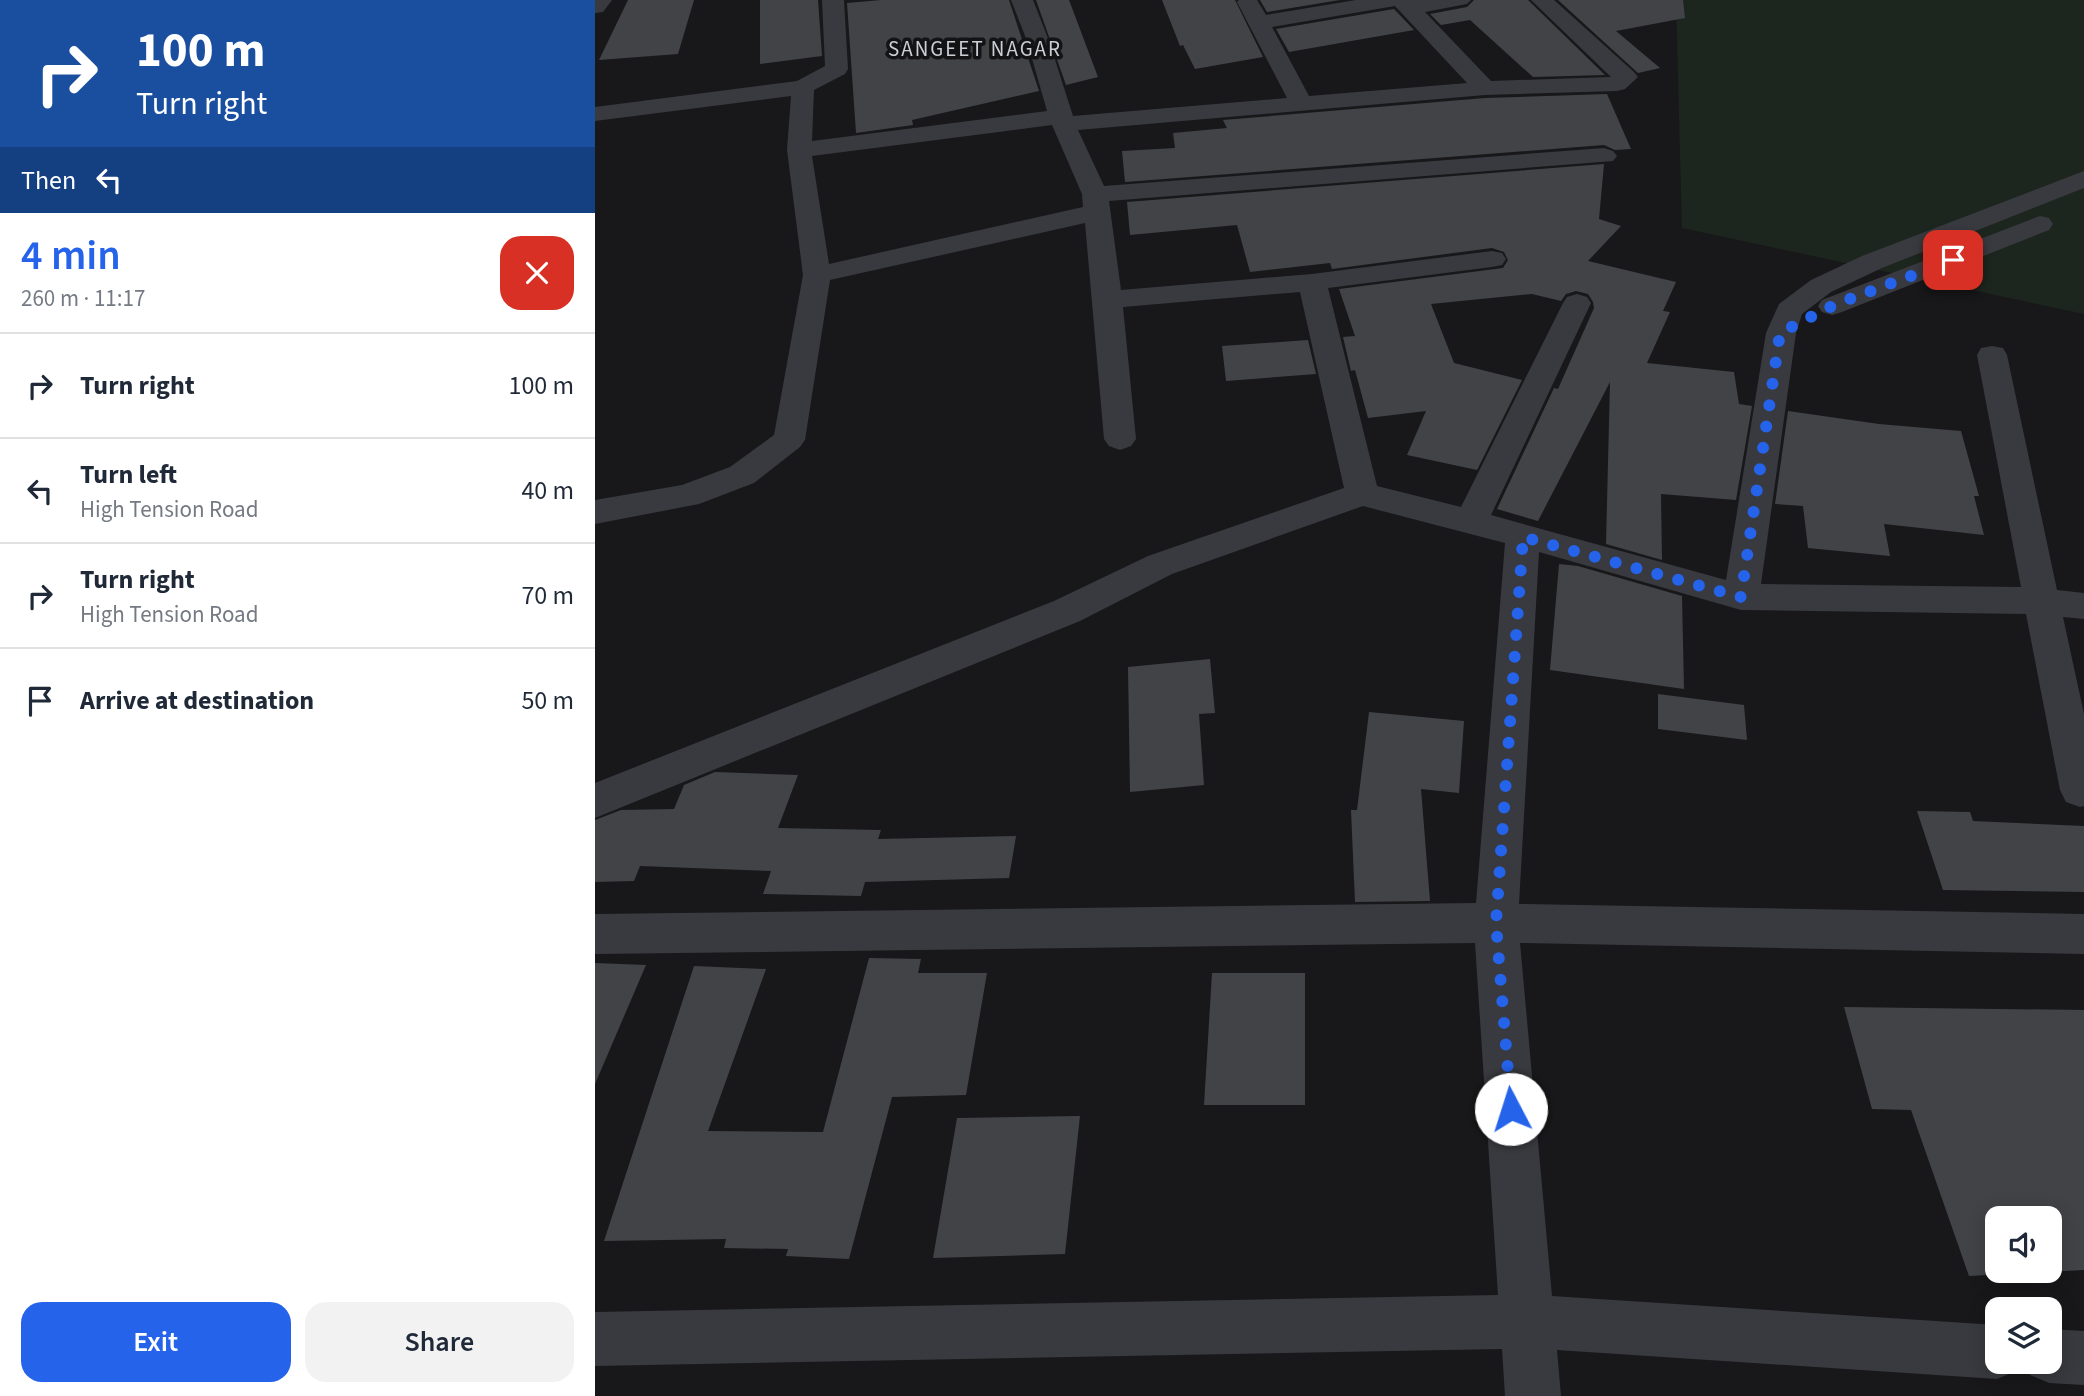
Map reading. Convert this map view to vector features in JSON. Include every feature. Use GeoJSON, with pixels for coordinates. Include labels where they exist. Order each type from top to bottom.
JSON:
{"type":"FeatureCollection","features":[{"type":"Feature","properties":{"kind":"street"},"geometry":{"type":"LineString","coordinates":[[595,8],[601,0]]}},
{"type":"Feature","properties":{"kind":"street"},"geometry":{"type":"LineString","coordinates":[[595,114],[803,87],[837,69],[833,0]]}},
{"type":"Feature","properties":{"kind":"street"},"geometry":{"type":"LineString","coordinates":[[1022,0],[1038,41],[1062,120],[1097,203],[1120,439]]}},
{"type":"Feature","properties":{"kind":"street"},"geometry":{"type":"LineString","coordinates":[[1248,0],[1302,104]]}},
{"type":"Feature","properties":{"kind":"street"},"geometry":{"type":"LineString","coordinates":[[1259,23],[1401,3],[1460,0]]}},
{"type":"Feature","properties":{"kind":"street"},"geometry":{"type":"LineString","coordinates":[[799,150],[1062,120],[1302,104],[1485,88],[1617,84],[1626,77],[1542,0]]}},
{"type":"Feature","properties":{"kind":"street"},"geometry":{"type":"LineString","coordinates":[[1401,3],[1485,88]]}},
{"type":"Feature","properties":{"kind":"street"},"geometry":{"type":"LineString","coordinates":[[595,512],[687,496],[742,475],[789,440],[817,275],[799,150],[803,87]]}},
{"type":"Feature","properties":{"kind":"street"},"geometry":{"type":"LineString","coordinates":[[817,275],[1097,203],[1604,156]]}},
{"type":"Feature","properties":{"kind":"street"},"geometry":{"type":"LineString","coordinates":[[1741,597],[1780,333],[1789,310],[1821,286],[1872,262],[2084,180]]}},
{"type":"Feature","properties":{"kind":"street"},"geometry":{"type":"LineString","coordinates":[[1780,333],[1834,305],[2084,206]]}},
{"type":"Feature","properties":{"kind":"street"},"geometry":{"type":"LineString","coordinates":[[1108,300],[1313,282],[1492,258]]}},
{"type":"Feature","properties":{"kind":"street"},"geometry":{"type":"LineString","coordinates":[[1313,282],[1363,494]]}},
{"type":"Feature","properties":{"kind":"street"},"geometry":{"type":"LineString","coordinates":[[1471,521],[1577,303]]}},
{"type":"Feature","properties":{"kind":"street"},"geometry":{"type":"LineString","coordinates":[[1992,355],[2080,790]]}},
{"type":"Feature","properties":{"kind":"street"},"geometry":{"type":"LineString","coordinates":[[595,801],[1067,611],[1160,565],[1363,494],[1471,521],[1741,597],[2041,601],[2084,606]]}},
{"type":"Feature","properties":{"kind":"street"},"geometry":{"type":"LineString","coordinates":[[1523,537],[1496,923],[1533,1396]]}},
{"type":"Feature","properties":{"kind":"street"},"geometry":{"type":"LineString","coordinates":[[595,934],[1496,923],[2084,934]]}},
{"type":"Feature","properties":{"kind":"street"},"geometry":{"type":"LineString","coordinates":[[595,1339],[1529,1321],[1985,1351]]}},
{"type":"Feature","properties":{"kind":"street"},"geometry":{"type":"LineString","coordinates":[[2062,1357],[2084,1358]]}},
{"type":"Feature","properties":{"kind":"shaded area"},"geometry":{"type":"Polygon","coordinates":[[[1676,0],[2084,0],[2084,314],[1682,228],[1676,0]]]}},
{"type":"Feature","properties":{"kind":"building"},"geometry":{"type":"Polygon","coordinates":[[[628,0],[694,0],[678,54],[599,60],[628,0]]]}},
{"type":"Feature","properties":{"kind":"building"},"geometry":{"type":"Polygon","coordinates":[[[760,0],[818,0],[822,56],[760,64],[760,0]]]}},
{"type":"Feature","properties":{"kind":"building"},"geometry":{"type":"Polygon","coordinates":[[[881,0],[1009,0],[1039,91],[912,120],[913,125],[856,133],[847,3],[881,0]]]}},
{"type":"Feature","properties":{"kind":"building"},"geometry":{"type":"Polygon","coordinates":[[[1036,0],[1069,0],[1098,77],[1066,85],[1036,0]]]}},
{"type":"Feature","properties":{"kind":"building"},"geometry":{"type":"Polygon","coordinates":[[[1162,0],[1235,0],[1263,57],[1195,69],[1183,45],[1180,46],[1162,0]]]}},
{"type":"Feature","properties":{"kind":"building"},"geometry":{"type":"Polygon","coordinates":[[[1260,0],[1340,0],[1267,12],[1260,0]]]}},
{"type":"Feature","properties":{"kind":"building"},"geometry":{"type":"Polygon","coordinates":[[[1474,0],[1528,0],[1605,75],[1533,77],[1470,20],[1441,25],[1430,14],[1467,7],[1474,0]]]}},
{"type":"Feature","properties":{"kind":"building"},"geometry":{"type":"Polygon","coordinates":[[[1558,0],[1683,0],[1685,18],[1616,31],[1660,68],[1638,73],[1558,0]]]}},
{"type":"Feature","properties":{"kind":"building"},"geometry":{"type":"Polygon","coordinates":[[[1394,9],[1414,30],[1289,52],[1276,29],[1394,9]]]}},
{"type":"Feature","properties":{"kind":"building"},"geometry":{"type":"Polygon","coordinates":[[[1607,94],[1631,149],[1615,150],[1604,145],[1125,182],[1122,151],[1175,148],[1173,133],[1227,128],[1223,120],[1485,98],[1607,94]]]}},
{"type":"Feature","properties":{"kind":"building"},"geometry":{"type":"Polygon","coordinates":[[[1604,164],[1599,219],[1621,226],[1588,261],[1676,282],[1663,311],[1670,312],[1647,363],[1734,372],[1739,404],[1752,406],[1736,500],[1661,494],[1662,560],[1606,544],[1610,382],[1538,521],[1497,509],[1554,388],[1558,389],[1594,308],[1588,294],[1576,291],[1566,294],[1561,301],[1532,294],[1431,304],[1454,363],[1522,380],[1477,470],[1407,455],[1426,411],[1368,418],[1355,370],[1351,371],[1343,337],[1355,336],[1339,289],[1503,268],[1508,260],[1504,252],[1492,248],[1332,269],[1330,263],[1250,272],[1237,225],[1130,235],[1127,202],[1604,164]]]}},
{"type":"Feature","properties":{"kind":"building"},"geometry":{"type":"Polygon","coordinates":[[[1308,340],[1316,374],[1226,381],[1222,346],[1308,340]]]}},
{"type":"Feature","properties":{"kind":"building"},"geometry":{"type":"Polygon","coordinates":[[[1788,411],[1879,424],[1961,431],[1979,496],[1974,496],[1984,535],[1884,524],[1890,556],[1808,548],[1803,506],[1775,504],[1788,411]]]}},
{"type":"Feature","properties":{"kind":"building"},"geometry":{"type":"Polygon","coordinates":[[[1559,564],[1578,566],[1682,596],[1684,689],[1550,670],[1559,564]]]}},
{"type":"Feature","properties":{"kind":"building"},"geometry":{"type":"Polygon","coordinates":[[[1210,659],[1215,713],[1199,714],[1204,785],[1130,792],[1128,667],[1210,659]]]}},
{"type":"Feature","properties":{"kind":"building"},"geometry":{"type":"Polygon","coordinates":[[[1658,694],[1744,705],[1747,740],[1658,729],[1658,694]]]}},
{"type":"Feature","properties":{"kind":"building"},"geometry":{"type":"Polygon","coordinates":[[[1369,712],[1464,721],[1459,793],[1421,789],[1430,901],[1355,902],[1351,810],[1357,810],[1369,712]]]}},
{"type":"Feature","properties":{"kind":"building"},"geometry":{"type":"Polygon","coordinates":[[[715,772],[798,775],[778,828],[881,830],[878,839],[1016,836],[1009,878],[865,882],[861,896],[763,894],[771,871],[640,866],[634,881],[595,882],[595,820],[621,810],[674,809],[684,785],[715,772]]]}},
{"type":"Feature","properties":{"kind":"building"},"geometry":{"type":"Polygon","coordinates":[[[1917,811],[1970,812],[1973,821],[2084,826],[2084,892],[1943,890],[1917,811]]]}},
{"type":"Feature","properties":{"kind":"building"},"geometry":{"type":"Polygon","coordinates":[[[869,958],[921,959],[918,973],[987,973],[966,1095],[892,1097],[849,1259],[786,1256],[788,1249],[724,1248],[726,1239],[604,1241],[694,966],[766,969],[708,1131],[823,1132],[869,958]]]}},
{"type":"Feature","properties":{"kind":"building"},"geometry":{"type":"Polygon","coordinates":[[[595,963],[646,965],[595,1084],[595,963]]]}},
{"type":"Feature","properties":{"kind":"building"},"geometry":{"type":"Polygon","coordinates":[[[1212,973],[1305,973],[1305,1105],[1204,1105],[1212,973]]]}},
{"type":"Feature","properties":{"kind":"building"},"geometry":{"type":"Polygon","coordinates":[[[1844,1007],[2084,1010],[2084,1270],[2062,1271],[2062,1206],[1985,1206],[1985,1275],[1969,1276],[1911,1110],[1872,1109],[1844,1007]]]}},
{"type":"Feature","properties":{"kind":"building"},"geometry":{"type":"Polygon","coordinates":[[[1080,1116],[1065,1254],[933,1258],[957,1118],[1080,1116]]]}},
{"type":"Feature","properties":{"kind":"district","name":"SANGEET NAGAR"},"geometry":{"type":"Point","coordinates":[975,49]}},
{"type":"Feature","properties":{"kind":"route"},"geometry":{"type":"LineString","coordinates":[[1511,1109],[1496,923],[1523,537],[1741,597],[1780,333],[1834,305],[1953,260]]}}]}
